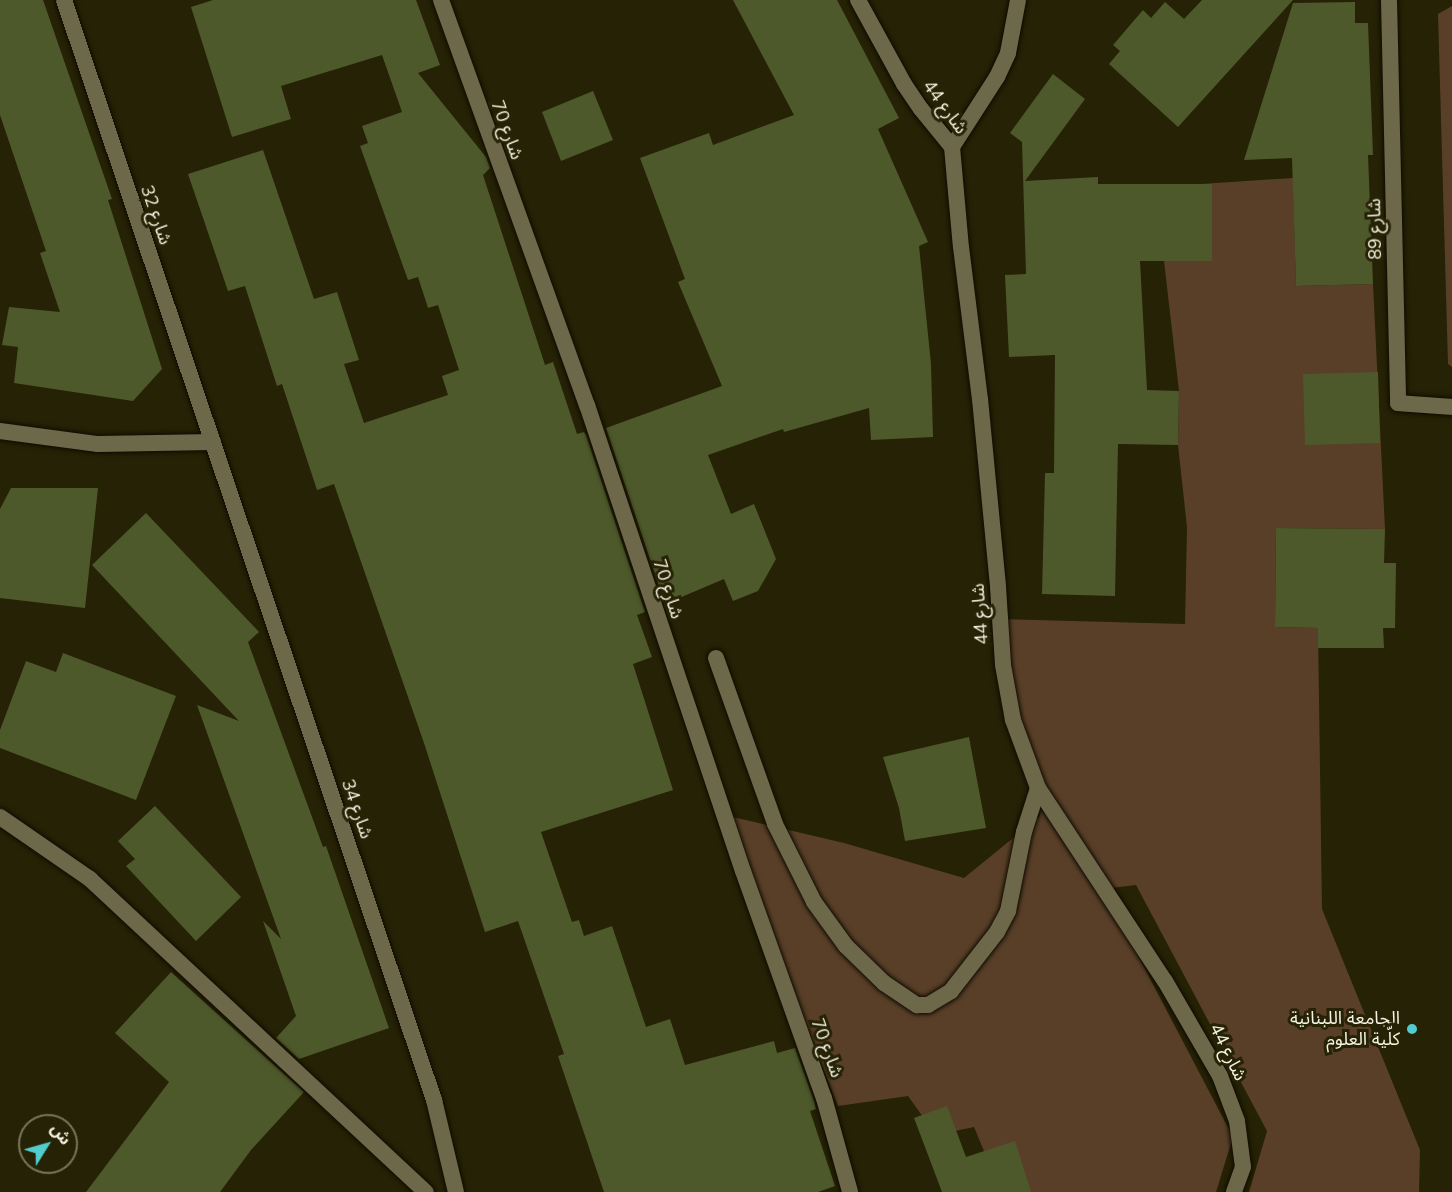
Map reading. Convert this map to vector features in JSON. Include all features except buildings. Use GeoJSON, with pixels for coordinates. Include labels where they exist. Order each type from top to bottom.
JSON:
{"type":"FeatureCollection","features":[{"type":"Feature","properties":{"kind":"street","name":"شارع 32"},"geometry":{"type":"LineString","coordinates":[[64,0],[213,442]]}},
{"type":"Feature","properties":{"kind":"street","name":"شارع 70"},"geometry":{"type":"LineString","coordinates":[[441,0],[587,405],[742,871],[824,1098],[850,1192]]}},
{"type":"Feature","properties":{"kind":"street","name":"شارع 44"},"geometry":{"type":"LineString","coordinates":[[858,0],[910,93],[952,147],[961,247],[980,399],[1003,664],[1012,720],[1038,788],[1165,981],[1221,1076],[1237,1121],[1243,1167],[1234,1192]]}},
{"type":"Feature","properties":{"kind":"street"},"geometry":{"type":"LineString","coordinates":[[952,147],[997,77],[1008,54],[1018,0]]}},
{"type":"Feature","properties":{"kind":"street","name":"شارع 89"},"geometry":{"type":"LineString","coordinates":[[1389,0],[1398,403],[1452,406]]}},
{"type":"Feature","properties":{"kind":"street"},"geometry":{"type":"LineString","coordinates":[[0,431],[98,444],[213,442]]}},
{"type":"Feature","properties":{"kind":"street","name":"شارع 34"},"geometry":{"type":"LineString","coordinates":[[213,442],[434,1100],[456,1192]]}},
{"type":"Feature","properties":{"kind":"street"},"geometry":{"type":"LineString","coordinates":[[716,658],[775,824],[814,902],[846,946],[884,983],[916,1005],[928,1005],[951,991],[998,932],[1008,911],[1024,832],[1038,788]]}},
{"type":"Feature","properties":{"kind":"street"},"geometry":{"type":"LineString","coordinates":[[0,817],[90,879],[426,1192]]}},
{"type":"Feature","properties":{"kind":"shaded area"},"geometry":{"type":"Polygon","coordinates":[[[1452,6],[1452,367],[1448,364],[1438,14],[1452,6]]]}},
{"type":"Feature","properties":{"kind":"shaded area"},"geometry":{"type":"Polygon","coordinates":[[[1293,178],[1296,286],[1373,284],[1385,529],[1276,528],[1275,627],[1318,628],[1322,909],[1420,1150],[1419,1192],[1249,1192],[1267,1131],[1136,885],[1103,889],[1233,1137],[1216,1192],[1001,1192],[974,1127],[936,1135],[908,1096],[838,1106],[724,815],[844,843],[964,878],[1040,816],[1000,619],[1185,624],[1187,527],[1178,445],[1179,391],[1164,261],[1201,205],[1201,184],[1293,178]]]}},
{"type":"Feature","properties":{"kind":"place","name":"الجامعة اللبنانية كلّية العلوم"},"geometry":{"type":"Point","coordinates":[1412,1029]}}]}
